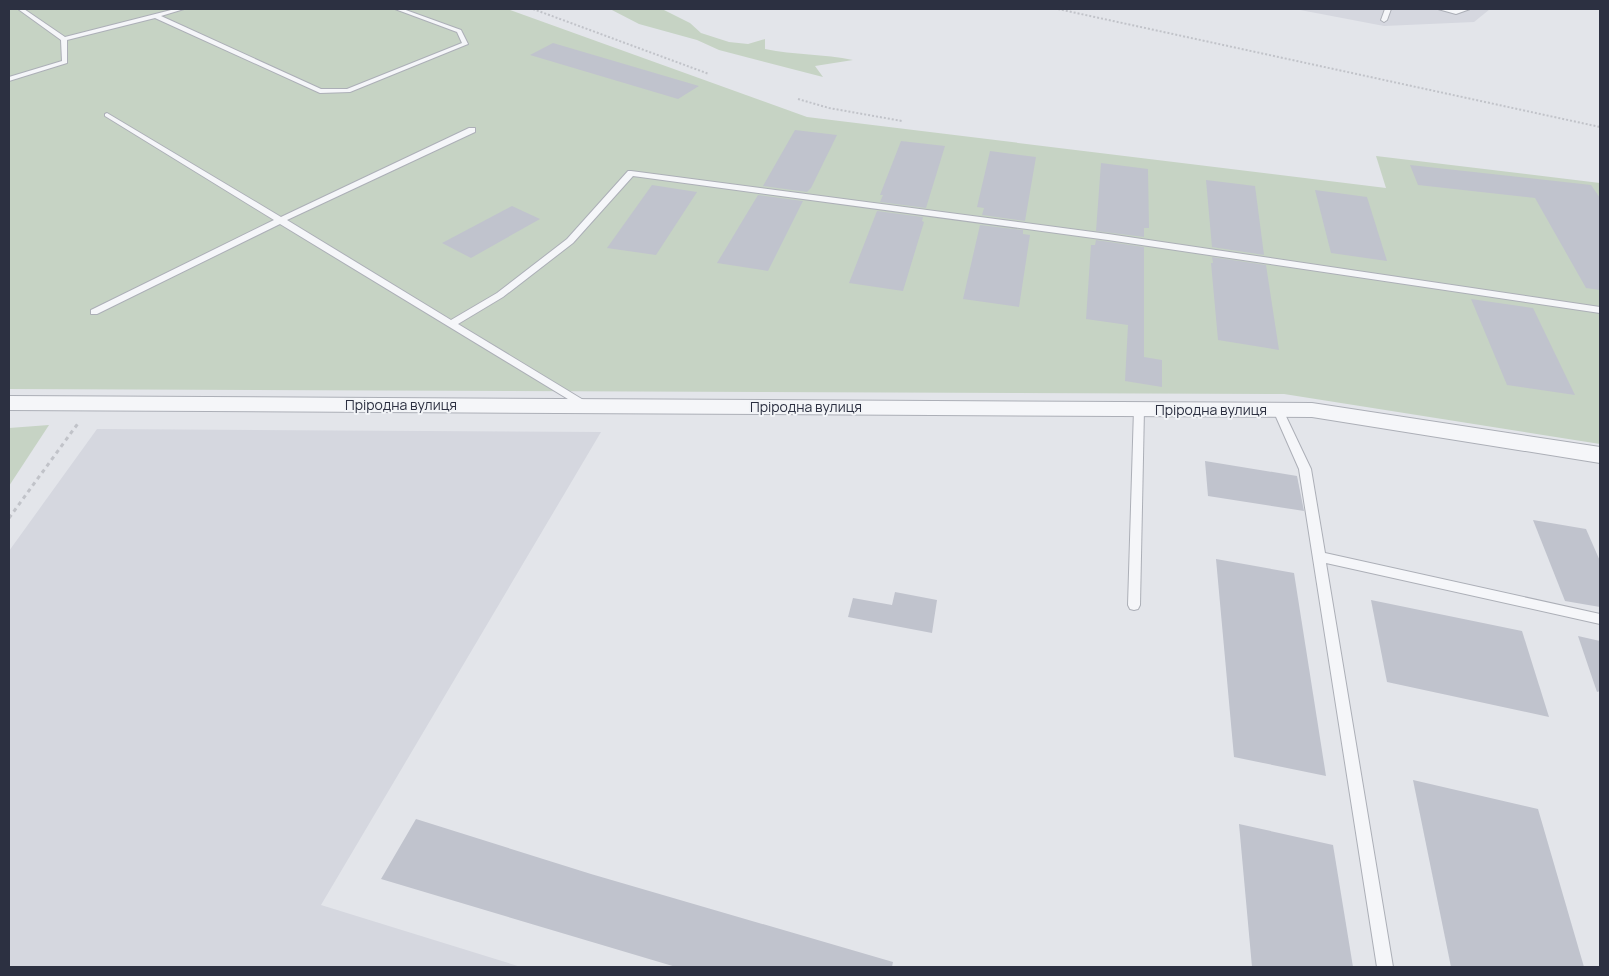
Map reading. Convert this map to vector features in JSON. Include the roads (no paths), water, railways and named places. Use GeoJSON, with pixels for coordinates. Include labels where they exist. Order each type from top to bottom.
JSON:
{"type":"FeatureCollection","features":[{"type":"Feature","properties":{"kind":"street","name":"Пріродна вулиця"},"geometry":{"type":"LineString","coordinates":[[9,403],[1312,410],[1600,455]]}},
{"type":"Feature","properties":{"kind":"lane"},"geometry":{"type":"LineString","coordinates":[[21,9],[64,39],[181,9]]}},
{"type":"Feature","properties":{"kind":"lane"},"geometry":{"type":"LineString","coordinates":[[156,16],[320,91],[348,92],[464,44],[459,32],[398,9]]}},
{"type":"Feature","properties":{"kind":"lane"},"geometry":{"type":"LineString","coordinates":[[1384,20],[1388,9]]}},
{"type":"Feature","properties":{"kind":"lane"},"geometry":{"type":"LineString","coordinates":[[1441,9],[1456,12],[1467,9]]}},
{"type":"Feature","properties":{"kind":"lane"},"geometry":{"type":"LineString","coordinates":[[9,80],[65,62],[64,39]]}},
{"type":"Feature","properties":{"kind":"lane"},"geometry":{"type":"LineString","coordinates":[[107,114],[453,323],[586,406]]}},
{"type":"Feature","properties":{"kind":"lane"},"geometry":{"type":"LineString","coordinates":[[94,312],[281,220],[472,130]]}},
{"type":"Feature","properties":{"kind":"lane"},"geometry":{"type":"LineString","coordinates":[[453,323],[500,295],[570,241],[631,173],[1117,238],[1600,310]]}},
{"type":"Feature","properties":{"kind":"lane"},"geometry":{"type":"LineString","coordinates":[[1134,605],[1139,409]]}},
{"type":"Feature","properties":{"kind":"lane"},"geometry":{"type":"LineString","coordinates":[[1278,410],[1305,469],[1385,967]]}},
{"type":"Feature","properties":{"kind":"lane"},"geometry":{"type":"LineString","coordinates":[[1319,557],[1600,619]]}}]}
